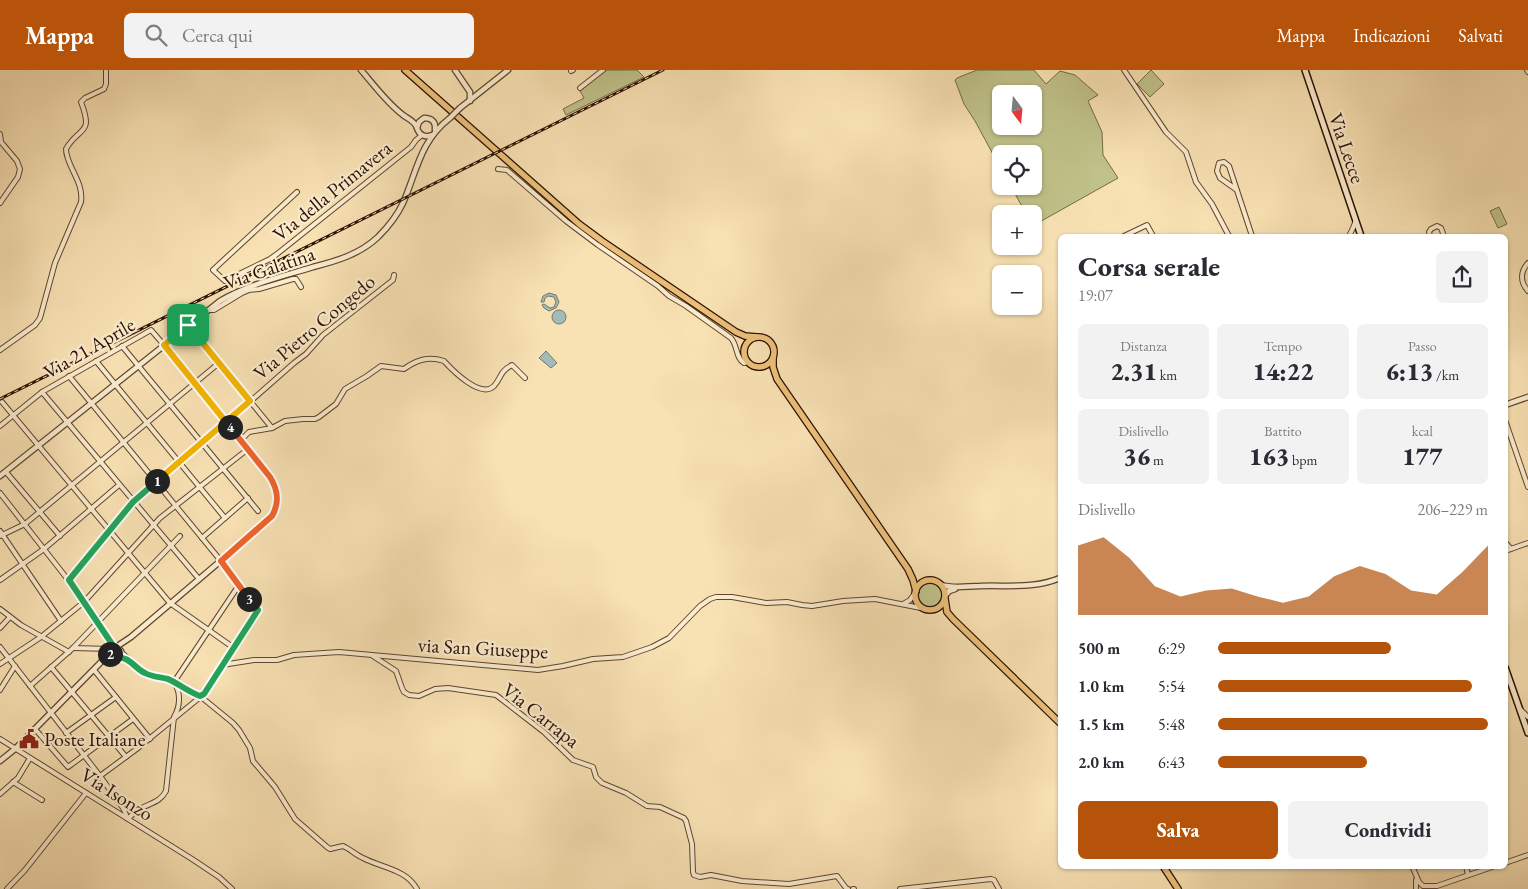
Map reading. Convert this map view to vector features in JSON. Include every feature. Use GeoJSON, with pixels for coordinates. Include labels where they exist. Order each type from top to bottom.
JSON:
{"type":"FeatureCollection","features":[{"type":"Feature","properties":{"kind":"main road"},"geometry":{"type":"LineString","coordinates":[[405,70],[600,243],[736,332],[745,336],[768,340],[771,343],[774,348],[773,367],[777,379],[908,569],[913,580],[917,601],[922,608],[934,609],[953,619]]}},
{"type":"Feature","properties":{"kind":"main road","name":"Via Lecce"},"geometry":{"type":"LineString","coordinates":[[1305,70],[1360,234]]}},
{"type":"Feature","properties":{"kind":"main road"},"geometry":{"type":"LineString","coordinates":[[736,332],[742,343],[743,355],[747,362],[753,367],[768,372],[777,379]]}},
{"type":"Feature","properties":{"kind":"main road"},"geometry":{"type":"LineString","coordinates":[[743,350],[748,341],[757,337]]}},
{"type":"Feature","properties":{"kind":"main road"},"geometry":{"type":"LineString","coordinates":[[758,368],[765,366],[773,358]]}},
{"type":"Feature","properties":{"kind":"main road"},"geometry":{"type":"LineString","coordinates":[[908,569],[919,577],[938,582],[942,585],[947,612],[1058,721]]}},
{"type":"Feature","properties":{"kind":"main road"},"geometry":{"type":"LineString","coordinates":[[915,592],[920,584],[927,580]]}},
{"type":"Feature","properties":{"kind":"main road"},"geometry":{"type":"LineString","coordinates":[[934,609],[940,605],[945,597]]}},
{"type":"Feature","properties":{"kind":"main road"},"geometry":{"type":"LineString","coordinates":[[1508,676],[1528,732]]}},
{"type":"Feature","properties":{"kind":"main road"},"geometry":{"type":"LineString","coordinates":[[1165,869],[1178,889]]}},
{"type":"Feature","properties":{"kind":"street"},"geometry":{"type":"LineString","coordinates":[[0,350],[35,325],[40,318],[55,263],[82,202],[78,182],[67,157],[66,149],[81,133],[86,124],[86,115],[81,102],[85,98],[104,89],[106,70]]}},
{"type":"Feature","properties":{"kind":"street"},"geometry":{"type":"LineString","coordinates":[[361,70],[395,109],[416,124],[424,136],[432,135],[435,130],[460,108],[508,70]]}},
{"type":"Feature","properties":{"kind":"street"},"geometry":{"type":"LineString","coordinates":[[455,70],[476,96]]}},
{"type":"Feature","properties":{"kind":"street"},"geometry":{"type":"LineString","coordinates":[[580,88],[603,70]]}},
{"type":"Feature","properties":{"kind":"street"},"geometry":{"type":"LineString","coordinates":[[1124,70],[1166,132],[1186,152],[1196,182],[1212,204],[1228,234]]}},
{"type":"Feature","properties":{"kind":"street"},"geometry":{"type":"LineString","coordinates":[[471,91],[484,90]]}},
{"type":"Feature","properties":{"kind":"street"},"geometry":{"type":"LineString","coordinates":[[470,101],[471,91]]}},
{"type":"Feature","properties":{"kind":"street"},"geometry":{"type":"LineString","coordinates":[[411,120],[450,118]]}},
{"type":"Feature","properties":{"kind":"street","name":"Via della Primavera"},"geometry":{"type":"LineString","coordinates":[[297,192],[224,262],[213,270],[225,281],[270,259],[411,147],[416,140],[418,124],[422,120]]}},
{"type":"Feature","properties":{"kind":"street"},"geometry":{"type":"LineString","coordinates":[[433,120],[435,130]]}},
{"type":"Feature","properties":{"kind":"street"},"geometry":{"type":"LineString","coordinates":[[0,134],[1,142],[17,161],[20,169],[18,177],[0,203]]}},
{"type":"Feature","properties":{"kind":"street","name":"Via Galatina"},"geometry":{"type":"LineString","coordinates":[[0,476],[188,325],[226,297],[248,286],[343,259],[366,247],[387,228],[395,217],[402,204],[419,158],[432,135]]}},
{"type":"Feature","properties":{"kind":"street","name":"Via della Primavera"},"geometry":{"type":"LineString","coordinates":[[416,140],[424,136]]}},
{"type":"Feature","properties":{"kind":"street","name":"Via Galatina"},"geometry":{"type":"LineString","coordinates":[[424,136],[425,146]]}},
{"type":"Feature","properties":{"kind":"street"},"geometry":{"type":"LineString","coordinates":[[1237,190],[1220,178],[1217,170],[1219,163],[1224,162],[1229,166],[1237,190],[1251,234]]}},
{"type":"Feature","properties":{"kind":"street"},"geometry":{"type":"LineString","coordinates":[[498,169],[507,170],[566,221],[600,243],[669,296],[731,338],[735,344],[740,361],[747,362]]}},
{"type":"Feature","properties":{"kind":"street"},"geometry":{"type":"LineString","coordinates":[[1350,234],[1356,220]]}},
{"type":"Feature","properties":{"kind":"street"},"geometry":{"type":"LineString","coordinates":[[1128,234],[1147,225],[1153,234]]}},
{"type":"Feature","properties":{"kind":"street"},"geometry":{"type":"LineString","coordinates":[[1430,234],[1431,229],[1437,226],[1441,228],[1443,234]]}},
{"type":"Feature","properties":{"kind":"street"},"geometry":{"type":"LineString","coordinates":[[1528,262],[1523,270],[1522,277],[1528,291]]}},
{"type":"Feature","properties":{"kind":"street","name":"Via Pietro Congedo"},"geometry":{"type":"LineString","coordinates":[[250,401],[306,354],[322,334],[394,280],[394,275]]}},
{"type":"Feature","properties":{"kind":"street"},"geometry":{"type":"LineString","coordinates":[[208,310],[214,310],[242,292],[293,279],[296,279],[301,287]]}},
{"type":"Feature","properties":{"kind":"street"},"geometry":{"type":"LineString","coordinates":[[188,325],[272,428]]}},
{"type":"Feature","properties":{"kind":"street","name":"Via 21 Aprile"},"geometry":{"type":"LineString","coordinates":[[0,426],[42,392],[151,330],[164,345]]}},
{"type":"Feature","properties":{"kind":"street"},"geometry":{"type":"LineString","coordinates":[[0,761],[15,749],[95,669],[264,524],[276,509],[278,501],[275,485],[248,448],[164,345]]}},
{"type":"Feature","properties":{"kind":"street"},"geometry":{"type":"LineString","coordinates":[[122,346],[258,511]]}},
{"type":"Feature","properties":{"kind":"street"},"geometry":{"type":"LineString","coordinates":[[241,440],[250,432],[272,428],[285,421],[315,419],[319,417],[336,404],[345,389],[381,366],[404,369],[418,360],[440,360],[444,361],[471,384],[485,390],[491,388],[498,380],[500,374],[512,365],[525,378]]}},
{"type":"Feature","properties":{"kind":"street"},"geometry":{"type":"LineString","coordinates":[[96,361],[225,518]]}},
{"type":"Feature","properties":{"kind":"street"},"geometry":{"type":"LineString","coordinates":[[61,621],[1,534],[25,524],[219,363]]}},
{"type":"Feature","properties":{"kind":"street"},"geometry":{"type":"LineString","coordinates":[[69,376],[176,505],[258,610],[204,694],[174,717],[150,739],[100,776]]}},
{"type":"Feature","properties":{"kind":"street"},"geometry":{"type":"LineString","coordinates":[[42,392],[199,580]]}},
{"type":"Feature","properties":{"kind":"street"},"geometry":{"type":"LineString","coordinates":[[1508,404],[1528,397]]}},
{"type":"Feature","properties":{"kind":"street"},"geometry":{"type":"LineString","coordinates":[[69,580],[133,502],[250,401]]}},
{"type":"Feature","properties":{"kind":"street"},"geometry":{"type":"LineString","coordinates":[[2,402],[170,604],[234,648]]}},
{"type":"Feature","properties":{"kind":"street"},"geometry":{"type":"LineString","coordinates":[[1508,429],[1528,487]]}},
{"type":"Feature","properties":{"kind":"street"},"geometry":{"type":"LineString","coordinates":[[0,664],[42,637],[84,602],[153,526],[176,505],[248,448]]}},
{"type":"Feature","properties":{"kind":"street"},"geometry":{"type":"LineString","coordinates":[[6,472],[60,536]]}},
{"type":"Feature","properties":{"kind":"street"},"geometry":{"type":"LineString","coordinates":[[0,580],[44,549],[119,485]]}},
{"type":"Feature","properties":{"kind":"street"},"geometry":{"type":"LineString","coordinates":[[0,493],[69,580],[115,652],[132,662],[144,673],[174,682],[200,696],[224,715],[239,730],[250,748],[253,761],[275,787],[295,819],[330,849],[343,846],[364,859],[405,875],[410,878],[417,889]]}},
{"type":"Feature","properties":{"kind":"street"},"geometry":{"type":"LineString","coordinates":[[202,538],[248,498]]}},
{"type":"Feature","properties":{"kind":"street"},"geometry":{"type":"LineString","coordinates":[[30,686],[73,648],[180,536]]}},
{"type":"Feature","properties":{"kind":"street"},"geometry":{"type":"LineString","coordinates":[[1508,550],[1528,543]]}},
{"type":"Feature","properties":{"kind":"street"},"geometry":{"type":"LineString","coordinates":[[1508,546],[1511,549]]}},
{"type":"Feature","properties":{"kind":"street"},"geometry":{"type":"LineString","coordinates":[[942,585],[952,588],[1037,585],[1058,579]]}},
{"type":"Feature","properties":{"kind":"street"},"geometry":{"type":"LineString","coordinates":[[174,682],[239,585]]}},
{"type":"Feature","properties":{"kind":"street"},"geometry":{"type":"LineString","coordinates":[[945,597],[949,591],[958,587]]}},
{"type":"Feature","properties":{"kind":"street"},"geometry":{"type":"LineString","coordinates":[[900,604],[907,602],[915,592]]}},
{"type":"Feature","properties":{"kind":"street","name":"via San Giuseppe"},"geometry":{"type":"LineString","coordinates":[[222,664],[254,660],[277,660],[294,655],[339,652],[538,670],[593,660],[623,657],[652,648],[669,638],[700,606],[716,597],[732,597],[766,603],[787,602],[812,606],[875,600],[926,609]]}},
{"type":"Feature","properties":{"kind":"street"},"geometry":{"type":"LineString","coordinates":[[0,609],[42,637],[69,652]]}},
{"type":"Feature","properties":{"kind":"street"},"geometry":{"type":"LineString","coordinates":[[0,628],[10,617]]}},
{"type":"Feature","properties":{"kind":"street"},"geometry":{"type":"LineString","coordinates":[[0,647],[100,776],[123,808],[128,819],[138,810],[156,802],[166,791],[174,717],[178,710],[179,690],[174,682]]}},
{"type":"Feature","properties":{"kind":"street"},"geometry":{"type":"LineString","coordinates":[[73,648],[115,652]]}},
{"type":"Feature","properties":{"kind":"street","name":"Via Carrapa"},"geometry":{"type":"LineString","coordinates":[[371,655],[396,671],[404,692],[409,695],[419,696],[435,689],[448,688],[496,695],[544,732],[573,760],[593,767],[596,777],[602,783],[626,793],[647,806],[660,807],[684,818],[692,844],[692,872],[694,875],[789,884],[837,876],[848,889]]}},
{"type":"Feature","properties":{"kind":"street"},"geometry":{"type":"LineString","coordinates":[[0,690],[15,666]]}},
{"type":"Feature","properties":{"kind":"street"},"geometry":{"type":"LineString","coordinates":[[51,667],[126,757]]}},
{"type":"Feature","properties":{"kind":"street"},"geometry":{"type":"LineString","coordinates":[[95,669],[150,739]]}},
{"type":"Feature","properties":{"kind":"street"},"geometry":{"type":"LineString","coordinates":[[66,733],[116,697]]}},
{"type":"Feature","properties":{"kind":"street"},"geometry":{"type":"LineString","coordinates":[[1519,707],[1528,717]]}},
{"type":"Feature","properties":{"kind":"street"},"geometry":{"type":"LineString","coordinates":[[35,729],[68,767],[134,719]]}},
{"type":"Feature","properties":{"kind":"street","name":"Via Isonzo"},"geometry":{"type":"LineString","coordinates":[[0,739],[192,859],[219,877],[232,889]]}},
{"type":"Feature","properties":{"kind":"street"},"geometry":{"type":"LineString","coordinates":[[0,794],[18,778],[30,758]]}},
{"type":"Feature","properties":{"kind":"street"},"geometry":{"type":"LineString","coordinates":[[13,782],[42,800]]}},
{"type":"Feature","properties":{"kind":"street"},"geometry":{"type":"LineString","coordinates":[[7,889],[25,870],[86,793]]}},
{"type":"Feature","properties":{"kind":"street"},"geometry":{"type":"LineString","coordinates":[[1508,862],[1528,855]]}},
{"type":"Feature","properties":{"kind":"street"},"geometry":{"type":"LineString","coordinates":[[1413,869],[1419,882],[1424,887]]}},
{"type":"Feature","properties":{"kind":"street"},"geometry":{"type":"LineString","coordinates":[[1467,869],[1468,875]]}},
{"type":"Feature","properties":{"kind":"street"},"geometry":{"type":"LineString","coordinates":[[1431,889],[1486,869]]}},
{"type":"Feature","properties":{"kind":"street"},"geometry":{"type":"LineString","coordinates":[[1415,873],[1416,889],[1436,887]]}},
{"type":"Feature","properties":{"kind":"street"},"geometry":{"type":"LineString","coordinates":[[900,889],[991,879],[994,880],[999,889]]}},
{"type":"Feature","properties":{"kind":"green space"},"geometry":{"type":"Polygon","coordinates":[[[605,70],[637,70],[644,77],[566,115],[563,109],[584,98],[580,91],[605,70]]]}},
{"type":"Feature","properties":{"kind":"green space"},"geometry":{"type":"Polygon","coordinates":[[[977,70],[1034,70],[1046,84],[1060,71],[1075,75],[1098,95],[1088,101],[1102,132],[1103,155],[1118,178],[1042,221],[1042,205],[1022,205],[1016,195],[1042,195],[1042,145],[992,145],[992,152],[964,104],[955,80],[977,70]]]}},
{"type":"Feature","properties":{"kind":"green space"},"geometry":{"type":"Polygon","coordinates":[[[1151,70],[1164,84],[1150,97],[1137,84],[1151,70]]]}},
{"type":"Feature","properties":{"kind":"green space"},"geometry":{"type":"Polygon","coordinates":[[[1499,207],[1507,224],[1498,228],[1490,211],[1499,207]]]}},
{"type":"Feature","properties":{"kind":"green space"},"geometry":{"type":"Polygon","coordinates":[[[930,582],[939,586],[943,595],[939,604],[930,608],[921,604],[917,595],[921,586],[930,582]]]}},
{"type":"Feature","properties":{"kind":"water"},"geometry":{"type":"Polygon","coordinates":[[[549,293],[556,295],[559,302],[556,308],[549,311],[542,305],[544,304],[550,308],[554,307],[556,302],[554,297],[548,296],[544,302],[541,302],[543,296],[549,293]]]}},
{"type":"Feature","properties":{"kind":"water"},"geometry":{"type":"Polygon","coordinates":[[[559,310],[564,312],[566,317],[564,322],[559,324],[554,322],[552,317],[554,312],[559,310]]]}},
{"type":"Feature","properties":{"kind":"water"},"geometry":{"type":"Polygon","coordinates":[[[546,351],[557,363],[551,368],[539,358],[546,351]]]}},
{"type":"Feature","properties":{"kind":"railway"},"geometry":{"type":"LineString","coordinates":[[0,399],[663,70]]}},
{"type":"Feature","properties":{"kind":"place","name":"Poste Italiane"},"geometry":{"type":"Point","coordinates":[29,739]}},
{"type":"Feature","properties":{"kind":"route"},"geometry":{"type":"LineString","coordinates":[[188,325],[164,345],[227,422],[270,477],[275,485],[278,501],[272,516],[221,561],[258,610],[204,694],[200,696],[170,680],[144,673],[132,662],[124,658],[114,658],[111,656],[111,649],[114,647],[69,580],[133,502],[202,444],[227,422],[250,401],[188,325]]}}]}
